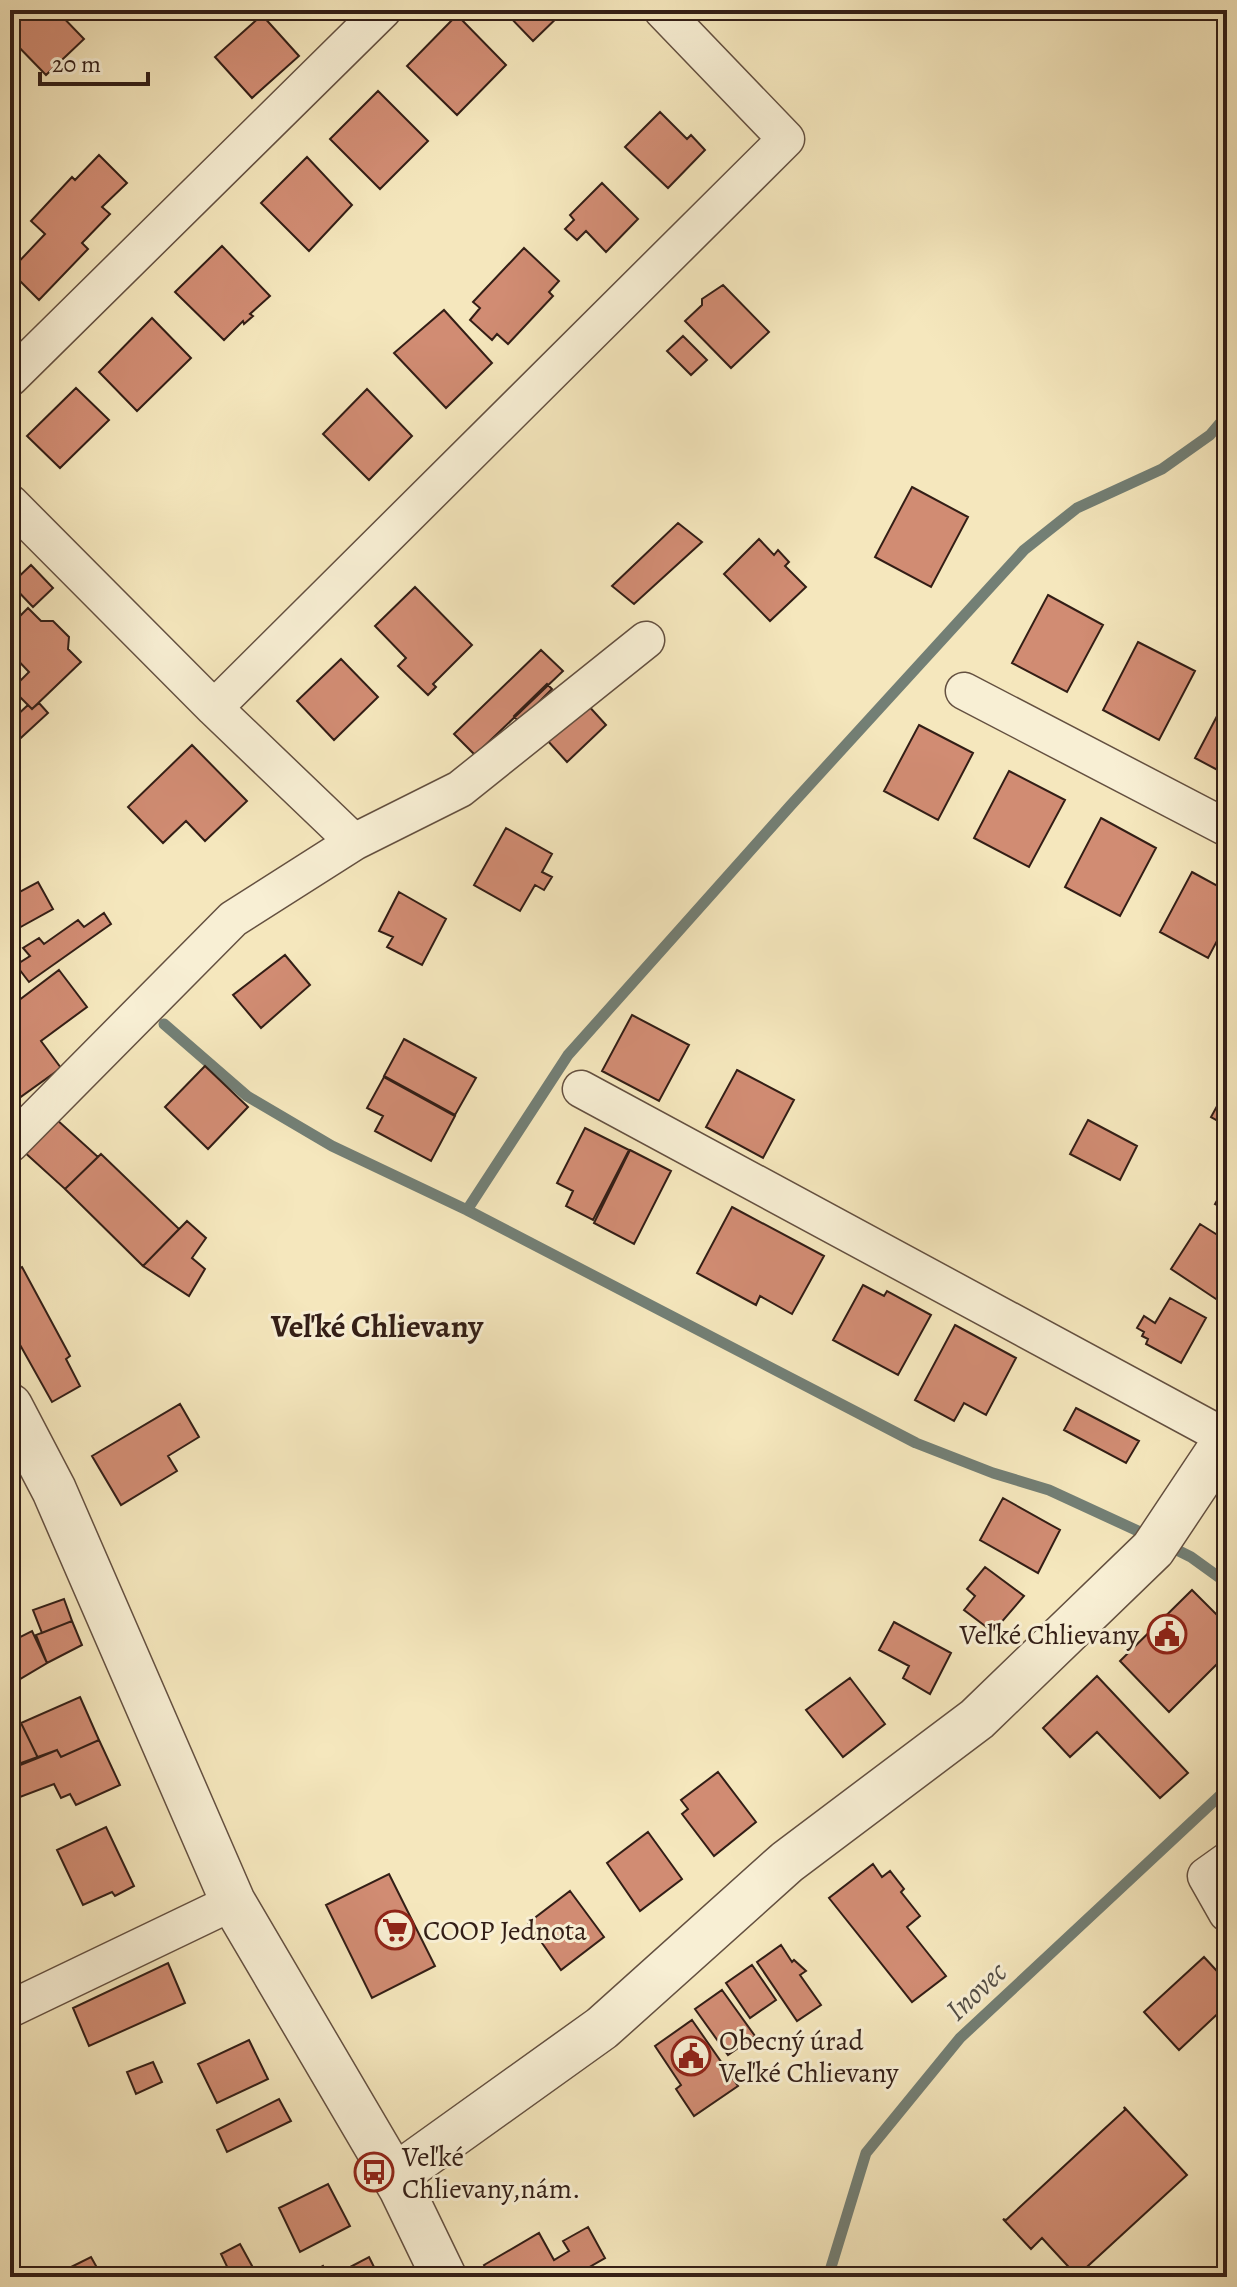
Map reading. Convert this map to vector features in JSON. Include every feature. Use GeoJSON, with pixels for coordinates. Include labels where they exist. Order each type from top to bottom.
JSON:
{"type":"FeatureCollection","features":[{"type":"Feature","properties":{"kind":"street"},"geometry":{"type":"LineString","coordinates":[[10,378],[383,10]]}},
{"type":"Feature","properties":{"kind":"street"},"geometry":{"type":"LineString","coordinates":[[214,708],[786,139],[662,10]]}},
{"type":"Feature","properties":{"kind":"street"},"geometry":{"type":"LineString","coordinates":[[10,503],[214,708],[354,842]]}},
{"type":"Feature","properties":{"kind":"street"},"geometry":{"type":"LineString","coordinates":[[10,1144],[233,919],[354,842],[460,789],[646,640]]}},
{"type":"Feature","properties":{"kind":"street"},"geometry":{"type":"LineString","coordinates":[[964,691],[1227,828]]}},
{"type":"Feature","properties":{"kind":"street"},"geometry":{"type":"LineString","coordinates":[[394,2177],[602,2028],[787,1862],[977,1719],[1158,1541],[1227,1438],[581,1089]]}},
{"type":"Feature","properties":{"kind":"street"},"geometry":{"type":"LineString","coordinates":[[10,1406],[54,1490],[233,1902],[394,2177],[444,2277]]}},
{"type":"Feature","properties":{"kind":"street"},"geometry":{"type":"LineString","coordinates":[[1227,1861],[1206,1876],[1227,1913]]}},
{"type":"Feature","properties":{"kind":"street"},"geometry":{"type":"LineString","coordinates":[[10,2009],[233,1902]]}},
{"type":"Feature","properties":{"kind":"building"},"geometry":{"type":"Polygon","coordinates":[[[10,10],[56,10],[84,39],[46,75],[10,38],[10,10]]]}},
{"type":"Feature","properties":{"kind":"building"},"geometry":{"type":"Polygon","coordinates":[[[503,10],[565,10],[533,41],[503,10]]]}},
{"type":"Feature","properties":{"kind":"building"},"geometry":{"type":"Polygon","coordinates":[[[262,15],[299,56],[252,98],[215,57],[262,15]]]}},
{"type":"Feature","properties":{"kind":"building"},"geometry":{"type":"Polygon","coordinates":[[[457,15],[506,65],[457,115],[407,66],[457,15]]]}},
{"type":"Feature","properties":{"kind":"building"},"geometry":{"type":"Polygon","coordinates":[[[378,91],[428,141],[380,189],[330,139],[378,91]]]}},
{"type":"Feature","properties":{"kind":"building"},"geometry":{"type":"Polygon","coordinates":[[[660,112],[687,139],[691,135],[705,150],[668,188],[625,147],[660,112]]]}},
{"type":"Feature","properties":{"kind":"building"},"geometry":{"type":"Polygon","coordinates":[[[99,155],[127,183],[102,207],[110,214],[82,243],[88,249],[39,300],[10,271],[45,234],[31,221],[72,177],[75,180],[99,155]]]}},
{"type":"Feature","properties":{"kind":"building"},"geometry":{"type":"Polygon","coordinates":[[[307,157],[352,205],[309,251],[261,203],[307,157]]]}},
{"type":"Feature","properties":{"kind":"building"},"geometry":{"type":"Polygon","coordinates":[[[602,183],[638,219],[606,252],[586,231],[577,240],[565,229],[574,220],[570,215],[602,183]]]}},
{"type":"Feature","properties":{"kind":"building"},"geometry":{"type":"Polygon","coordinates":[[[222,246],[270,296],[250,314],[253,316],[244,324],[243,321],[224,340],[175,292],[222,246]]]}},
{"type":"Feature","properties":{"kind":"building"},"geometry":{"type":"Polygon","coordinates":[[[524,248],[559,281],[549,292],[553,296],[508,344],[497,334],[492,340],[470,320],[480,308],[473,302],[524,248]]]}},
{"type":"Feature","properties":{"kind":"building"},"geometry":{"type":"Polygon","coordinates":[[[723,285],[769,332],[731,368],[685,321],[702,305],[702,299],[723,285]]]}},
{"type":"Feature","properties":{"kind":"building"},"geometry":{"type":"Polygon","coordinates":[[[444,310],[492,363],[446,408],[394,353],[444,310]]]}},
{"type":"Feature","properties":{"kind":"building"},"geometry":{"type":"Polygon","coordinates":[[[152,318],[191,358],[137,411],[99,372],[152,318]]]}},
{"type":"Feature","properties":{"kind":"building"},"geometry":{"type":"Polygon","coordinates":[[[683,336],[707,360],[691,375],[667,351],[683,336]]]}},
{"type":"Feature","properties":{"kind":"building"},"geometry":{"type":"Polygon","coordinates":[[[76,388],[109,420],[60,468],[27,436],[76,388]]]}},
{"type":"Feature","properties":{"kind":"building"},"geometry":{"type":"Polygon","coordinates":[[[367,389],[412,436],[369,480],[323,434],[367,389]]]}},
{"type":"Feature","properties":{"kind":"building"},"geometry":{"type":"Polygon","coordinates":[[[912,487],[968,517],[931,587],[875,557],[912,487]]]}},
{"type":"Feature","properties":{"kind":"building"},"geometry":{"type":"Polygon","coordinates":[[[678,523],[702,542],[634,604],[612,586],[678,523]]]}},
{"type":"Feature","properties":{"kind":"building"},"geometry":{"type":"Polygon","coordinates":[[[759,539],[774,555],[778,550],[789,562],[785,566],[806,587],[770,621],[724,574],[759,539]]]}},
{"type":"Feature","properties":{"kind":"building"},"geometry":{"type":"Polygon","coordinates":[[[31,565],[53,588],[33,607],[11,584],[31,565]]]}},
{"type":"Feature","properties":{"kind":"building"},"geometry":{"type":"Polygon","coordinates":[[[415,587],[472,645],[433,684],[436,687],[428,695],[398,666],[406,658],[375,626],[415,587]]]}},
{"type":"Feature","properties":{"kind":"building"},"geometry":{"type":"Polygon","coordinates":[[[1048,595],[1103,625],[1067,692],[1012,663],[1048,595]]]}},
{"type":"Feature","properties":{"kind":"building"},"geometry":{"type":"Polygon","coordinates":[[[28,608],[41,621],[53,621],[69,637],[68,649],[81,662],[32,709],[12,689],[29,672],[10,652],[10,626],[28,608]]]}},
{"type":"Feature","properties":{"kind":"building"},"geometry":{"type":"Polygon","coordinates":[[[1138,642],[1195,671],[1159,740],[1103,710],[1138,642]]]}},
{"type":"Feature","properties":{"kind":"building"},"geometry":{"type":"Polygon","coordinates":[[[541,650],[563,671],[475,755],[454,734],[541,650]]]}},
{"type":"Feature","properties":{"kind":"building"},"geometry":{"type":"Polygon","coordinates":[[[341,659],[378,697],[334,740],[297,701],[341,659]]]}},
{"type":"Feature","properties":{"kind":"building"},"geometry":{"type":"Polygon","coordinates":[[[547,684],[552,689],[519,722],[514,716],[547,684]]]}},
{"type":"Feature","properties":{"kind":"building"},"geometry":{"type":"Polygon","coordinates":[[[1227,697],[1227,775],[1195,758],[1227,697]]]}},
{"type":"Feature","properties":{"kind":"building"},"geometry":{"type":"Polygon","coordinates":[[[39,703],[48,713],[12,746],[10,713],[14,718],[28,705],[32,709],[39,703]]]}},
{"type":"Feature","properties":{"kind":"building"},"geometry":{"type":"Polygon","coordinates":[[[586,703],[606,725],[567,762],[547,740],[586,703]]]}},
{"type":"Feature","properties":{"kind":"building"},"geometry":{"type":"Polygon","coordinates":[[[919,725],[973,753],[938,820],[884,791],[919,725]]]}},
{"type":"Feature","properties":{"kind":"building"},"geometry":{"type":"Polygon","coordinates":[[[192,745],[247,801],[205,841],[186,821],[163,843],[128,807],[192,745]]]}},
{"type":"Feature","properties":{"kind":"building"},"geometry":{"type":"Polygon","coordinates":[[[1009,771],[1065,800],[1029,867],[974,838],[1009,771]]]}},
{"type":"Feature","properties":{"kind":"building"},"geometry":{"type":"Polygon","coordinates":[[[1101,818],[1156,848],[1120,916],[1065,887],[1101,818]]]}},
{"type":"Feature","properties":{"kind":"building"},"geometry":{"type":"Polygon","coordinates":[[[506,828],[552,854],[542,872],[552,877],[544,890],[535,885],[520,911],[474,885],[506,828]]]}},
{"type":"Feature","properties":{"kind":"building"},"geometry":{"type":"Polygon","coordinates":[[[1192,872],[1227,891],[1227,922],[1208,958],[1160,932],[1192,872]]]}},
{"type":"Feature","properties":{"kind":"building"},"geometry":{"type":"Polygon","coordinates":[[[38,882],[53,909],[17,929],[10,916],[10,897],[38,882]]]}},
{"type":"Feature","properties":{"kind":"building"},"geometry":{"type":"Polygon","coordinates":[[[399,892],[446,919],[422,965],[387,947],[393,937],[379,931],[399,892]]]}},
{"type":"Feature","properties":{"kind":"building"},"geometry":{"type":"Polygon","coordinates":[[[104,913],[111,924],[29,982],[16,965],[30,956],[23,948],[39,938],[44,944],[78,920],[84,927],[104,913]]]}},
{"type":"Feature","properties":{"kind":"building"},"geometry":{"type":"Polygon","coordinates":[[[285,955],[310,985],[261,1028],[233,995],[285,955]]]}},
{"type":"Feature","properties":{"kind":"building"},"geometry":{"type":"Polygon","coordinates":[[[59,970],[87,1007],[41,1041],[61,1068],[15,1101],[10,1094],[10,1007],[59,970]]]}},
{"type":"Feature","properties":{"kind":"building"},"geometry":{"type":"Polygon","coordinates":[[[632,1015],[689,1045],[659,1101],[602,1071],[632,1015]]]}},
{"type":"Feature","properties":{"kind":"building"},"geometry":{"type":"Polygon","coordinates":[[[404,1039],[476,1078],[455,1115],[384,1076],[404,1039]]]}},
{"type":"Feature","properties":{"kind":"building"},"geometry":{"type":"Polygon","coordinates":[[[205,1066],[248,1107],[208,1149],[165,1107],[205,1066]]]}},
{"type":"Feature","properties":{"kind":"building"},"geometry":{"type":"Polygon","coordinates":[[[737,1070],[794,1100],[763,1158],[706,1127],[737,1070]]]}},
{"type":"Feature","properties":{"kind":"building"},"geometry":{"type":"Polygon","coordinates":[[[384,1077],[455,1116],[431,1161],[375,1131],[383,1116],[367,1108],[384,1077]]]}},
{"type":"Feature","properties":{"kind":"building"},"geometry":{"type":"Polygon","coordinates":[[[1227,1088],[1227,1126],[1211,1117],[1227,1088]]]}},
{"type":"Feature","properties":{"kind":"building"},"geometry":{"type":"Polygon","coordinates":[[[56,1119],[98,1157],[65,1189],[22,1150],[56,1119]]]}},
{"type":"Feature","properties":{"kind":"building"},"geometry":{"type":"Polygon","coordinates":[[[1088,1120],[1137,1146],[1120,1180],[1070,1154],[1088,1120]]]}},
{"type":"Feature","properties":{"kind":"building"},"geometry":{"type":"Polygon","coordinates":[[[585,1128],[629,1150],[593,1220],[566,1206],[573,1191],[557,1183],[585,1128]]]}},
{"type":"Feature","properties":{"kind":"building"},"geometry":{"type":"Polygon","coordinates":[[[630,1150],[671,1171],[634,1244],[594,1223],[630,1150]]]}},
{"type":"Feature","properties":{"kind":"building"},"geometry":{"type":"Polygon","coordinates":[[[101,1154],[179,1229],[143,1266],[65,1189],[101,1154]]]}},
{"type":"Feature","properties":{"kind":"building"},"geometry":{"type":"Polygon","coordinates":[[[1227,1183],[1227,1210],[1215,1204],[1227,1183]]]}},
{"type":"Feature","properties":{"kind":"building"},"geometry":{"type":"Polygon","coordinates":[[[732,1207],[824,1256],[792,1314],[760,1296],[756,1305],[697,1273],[732,1207]]]}},
{"type":"Feature","properties":{"kind":"building"},"geometry":{"type":"Polygon","coordinates":[[[187,1221],[206,1238],[192,1258],[205,1269],[189,1296],[143,1266],[187,1221]]]}},
{"type":"Feature","properties":{"kind":"building"},"geometry":{"type":"Polygon","coordinates":[[[1200,1224],[1227,1241],[1227,1290],[1219,1301],[1171,1269],[1200,1224]]]}},
{"type":"Feature","properties":{"kind":"building"},"geometry":{"type":"Polygon","coordinates":[[[22,1267],[70,1356],[66,1359],[80,1386],[52,1402],[10,1327],[10,1273],[22,1267]]]}},
{"type":"Feature","properties":{"kind":"building"},"geometry":{"type":"Polygon","coordinates":[[[863,1285],[884,1296],[887,1291],[931,1315],[898,1375],[833,1340],[863,1285]]]}},
{"type":"Feature","properties":{"kind":"building"},"geometry":{"type":"Polygon","coordinates":[[[1170,1298],[1206,1318],[1181,1363],[1146,1344],[1148,1339],[1137,1328],[1144,1316],[1155,1323],[1170,1298]]]}},
{"type":"Feature","properties":{"kind":"building"},"geometry":{"type":"Polygon","coordinates":[[[955,1325],[1016,1358],[986,1415],[964,1403],[954,1421],[915,1400],[955,1325]]]}},
{"type":"Feature","properties":{"kind":"building"},"geometry":{"type":"Polygon","coordinates":[[[180,1404],[199,1437],[168,1456],[177,1471],[121,1505],[92,1456],[180,1404]]]}},
{"type":"Feature","properties":{"kind":"building"},"geometry":{"type":"Polygon","coordinates":[[[1076,1408],[1139,1441],[1126,1463],[1064,1430],[1076,1408]]]}},
{"type":"Feature","properties":{"kind":"building"},"geometry":{"type":"Polygon","coordinates":[[[1003,1498],[1060,1530],[1038,1573],[980,1540],[1003,1498]]]}},
{"type":"Feature","properties":{"kind":"building"},"geometry":{"type":"Polygon","coordinates":[[[985,1567],[1024,1596],[993,1632],[964,1610],[975,1596],[967,1589],[985,1567]]]}},
{"type":"Feature","properties":{"kind":"building"},"geometry":{"type":"Polygon","coordinates":[[[1192,1590],[1224,1622],[1227,1620],[1227,1654],[1169,1712],[1120,1661],[1192,1590]]]}},
{"type":"Feature","properties":{"kind":"building"},"geometry":{"type":"Polygon","coordinates":[[[64,1599],[72,1621],[42,1633],[33,1610],[64,1599]]]}},
{"type":"Feature","properties":{"kind":"building"},"geometry":{"type":"Polygon","coordinates":[[[72,1621],[82,1645],[47,1663],[36,1635],[72,1621]]]}},
{"type":"Feature","properties":{"kind":"building"},"geometry":{"type":"Polygon","coordinates":[[[894,1622],[951,1653],[930,1694],[903,1678],[909,1666],[879,1650],[894,1622]]]}},
{"type":"Feature","properties":{"kind":"building"},"geometry":{"type":"Polygon","coordinates":[[[32,1631],[47,1663],[15,1682],[10,1673],[10,1642],[32,1631]]]}},
{"type":"Feature","properties":{"kind":"building"},"geometry":{"type":"Polygon","coordinates":[[[1097,1676],[1188,1773],[1160,1798],[1097,1732],[1070,1757],[1043,1728],[1097,1676]]]}},
{"type":"Feature","properties":{"kind":"building"},"geometry":{"type":"Polygon","coordinates":[[[850,1678],[885,1724],[843,1757],[806,1710],[850,1678]]]}},
{"type":"Feature","properties":{"kind":"building"},"geometry":{"type":"Polygon","coordinates":[[[80,1697],[99,1740],[61,1757],[57,1750],[38,1758],[21,1723],[80,1697]]]}},
{"type":"Feature","properties":{"kind":"building"},"geometry":{"type":"Polygon","coordinates":[[[21,1723],[38,1758],[18,1766],[10,1750],[10,1728],[21,1723]]]}},
{"type":"Feature","properties":{"kind":"building"},"geometry":{"type":"Polygon","coordinates":[[[99,1740],[120,1785],[76,1805],[70,1794],[61,1798],[54,1784],[20,1797],[10,1775],[10,1767],[57,1750],[61,1757],[99,1740]]]}},
{"type":"Feature","properties":{"kind":"building"},"geometry":{"type":"Polygon","coordinates":[[[718,1772],[756,1822],[714,1856],[682,1814],[688,1809],[681,1800],[718,1772]]]}},
{"type":"Feature","properties":{"kind":"building"},"geometry":{"type":"Polygon","coordinates":[[[106,1827],[134,1886],[115,1896],[112,1892],[83,1905],[57,1850],[106,1827]]]}},
{"type":"Feature","properties":{"kind":"building"},"geometry":{"type":"Polygon","coordinates":[[[648,1832],[682,1879],[640,1911],[607,1863],[648,1832]]]}},
{"type":"Feature","properties":{"kind":"building"},"geometry":{"type":"Polygon","coordinates":[[[873,1864],[882,1877],[890,1871],[904,1889],[901,1892],[920,1916],[907,1927],[946,1976],[912,2002],[829,1898],[873,1864]]]}},
{"type":"Feature","properties":{"kind":"building"},"geometry":{"type":"Polygon","coordinates":[[[389,1874],[435,1966],[372,1998],[326,1905],[389,1874]]]}},
{"type":"Feature","properties":{"kind":"building"},"geometry":{"type":"Polygon","coordinates":[[[570,1891],[604,1937],[561,1970],[528,1923],[570,1891]]]}},
{"type":"Feature","properties":{"kind":"building"},"geometry":{"type":"Polygon","coordinates":[[[781,1945],[792,1962],[794,1960],[806,1971],[800,1975],[821,2005],[797,2021],[757,1962],[781,1945]]]}},
{"type":"Feature","properties":{"kind":"building"},"geometry":{"type":"Polygon","coordinates":[[[1204,1957],[1227,1982],[1227,2005],[1179,2050],[1144,2012],[1204,1957]]]}},
{"type":"Feature","properties":{"kind":"building"},"geometry":{"type":"Polygon","coordinates":[[[168,1963],[185,2003],[89,2046],[73,2008],[168,1963]]]}},
{"type":"Feature","properties":{"kind":"building"},"geometry":{"type":"Polygon","coordinates":[[[752,1965],[776,2000],[750,2018],[726,1983],[752,1965]]]}},
{"type":"Feature","properties":{"kind":"building"},"geometry":{"type":"Polygon","coordinates":[[[722,1990],[755,2036],[728,2055],[695,2009],[722,1990]]]}},
{"type":"Feature","properties":{"kind":"building"},"geometry":{"type":"Polygon","coordinates":[[[692,2020],[738,2086],[694,2116],[676,2089],[681,2085],[655,2046],[692,2020]]]}},
{"type":"Feature","properties":{"kind":"building"},"geometry":{"type":"Polygon","coordinates":[[[249,2040],[268,2079],[217,2103],[198,2064],[249,2040]]]}},
{"type":"Feature","properties":{"kind":"building"},"geometry":{"type":"Polygon","coordinates":[[[153,2062],[162,2082],[136,2094],[127,2072],[153,2062]]]}},
{"type":"Feature","properties":{"kind":"building"},"geometry":{"type":"Polygon","coordinates":[[[279,2099],[291,2121],[227,2152],[217,2130],[279,2099]]]}},
{"type":"Feature","properties":{"kind":"building"},"geometry":{"type":"Polygon","coordinates":[[[1124,2107],[1187,2175],[1077,2276],[1042,2238],[1031,2249],[1003,2219],[1006,2220],[1125,2110],[1124,2107]]]}},
{"type":"Feature","properties":{"kind":"building"},"geometry":{"type":"Polygon","coordinates":[[[328,2184],[350,2226],[300,2252],[279,2208],[328,2184]]]}},
{"type":"Feature","properties":{"kind":"building"},"geometry":{"type":"Polygon","coordinates":[[[588,2227],[605,2258],[572,2277],[491,2277],[484,2265],[539,2233],[554,2260],[569,2251],[563,2241],[588,2227]]]}},
{"type":"Feature","properties":{"kind":"building"},"geometry":{"type":"Polygon","coordinates":[[[240,2244],[257,2275],[232,2277],[221,2254],[240,2244]]]}},
{"type":"Feature","properties":{"kind":"building"},"geometry":{"type":"Polygon","coordinates":[[[91,2257],[100,2273],[93,2277],[64,2277],[61,2272],[91,2257]]]}},
{"type":"Feature","properties":{"kind":"building"},"geometry":{"type":"Polygon","coordinates":[[[369,2257],[379,2277],[331,2277],[369,2257]]]}},
{"type":"Feature","properties":{"kind":"building"},"geometry":{"type":"Polygon","coordinates":[[[323,2266],[328,2277],[303,2277],[323,2266]]]}},
{"type":"Feature","properties":{"kind":"waterway"},"geometry":{"type":"LineString","coordinates":[[467,1210],[568,1055],[1024,550],[1077,508],[1162,469],[1210,435],[1227,415]]}},
{"type":"Feature","properties":{"kind":"waterway"},"geometry":{"type":"LineString","coordinates":[[164,1024],[247,1096],[332,1146],[467,1210],[916,1443],[993,1473],[1049,1490],[1151,1537]]}},
{"type":"Feature","properties":{"kind":"waterway"},"geometry":{"type":"LineString","coordinates":[[1167,1545],[1191,1557],[1227,1583]]}},
{"type":"Feature","properties":{"kind":"waterway","name":"Inovec"},"geometry":{"type":"LineString","coordinates":[[828,2277],[866,2153],[960,2038],[1227,1789]]}},
{"type":"Feature","properties":{"kind":"place","name":"Veľké Chlievany"},"geometry":{"type":"Point","coordinates":[1167,1634]}},
{"type":"Feature","properties":{"kind":"place","name":"COOP Jednota"},"geometry":{"type":"Point","coordinates":[395,1930]}},
{"type":"Feature","properties":{"kind":"place","name":"Obecný úrad Veľké Chlievany"},"geometry":{"type":"Point","coordinates":[691,2056]}},
{"type":"Feature","properties":{"kind":"place","name":"Veľké Chlievany,nám."},"geometry":{"type":"Point","coordinates":[374,2172]}},
{"type":"Feature","properties":{"kind":"district","name":"Veľké Chlievany"},"geometry":{"type":"Point","coordinates":[377,1326]}}]}
